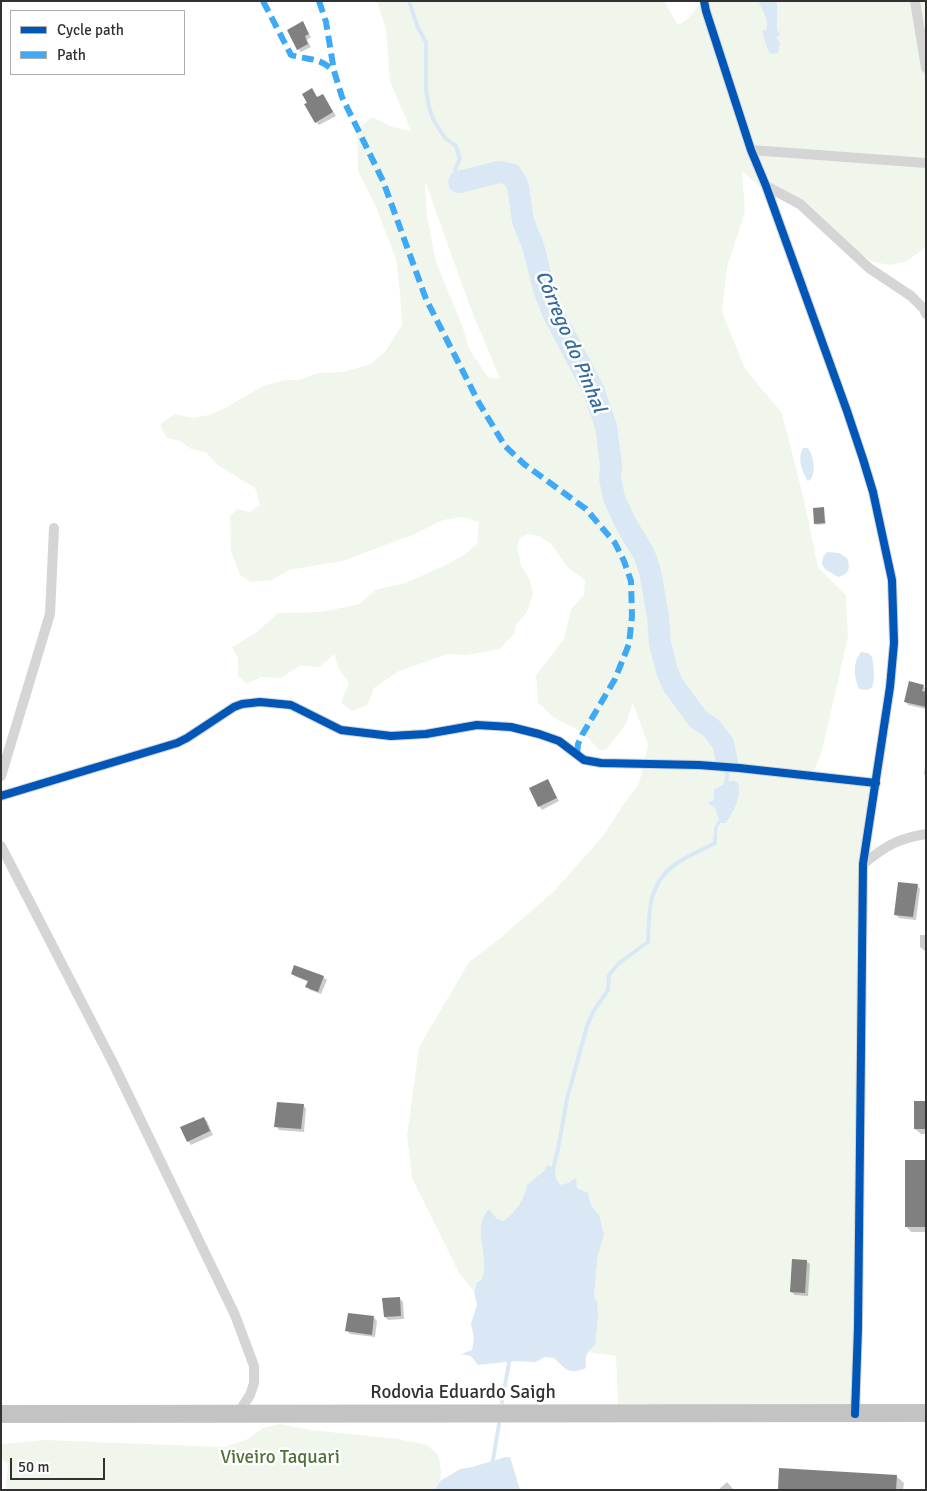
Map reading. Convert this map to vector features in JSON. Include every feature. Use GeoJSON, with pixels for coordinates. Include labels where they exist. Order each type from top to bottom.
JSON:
{"type":"FeatureCollection","features":[{"type":"Feature","properties":{"kind":"highway","name":"Rodovia Eduardo Saigh"},"geometry":{"type":"LineString","coordinates":[[1,1414],[926,1413]]}},
{"type":"Feature","properties":{"kind":"street"},"geometry":{"type":"LineString","coordinates":[[704,1],[751,150],[766,186],[855,435],[873,492],[892,580],[894,643],[890,688],[863,864],[858,1328],[855,1414]]}},
{"type":"Feature","properties":{"kind":"street"},"geometry":{"type":"LineString","coordinates":[[915,1],[926,68]]}},
{"type":"Feature","properties":{"kind":"street"},"geometry":{"type":"LineString","coordinates":[[751,150],[926,163]]}},
{"type":"Feature","properties":{"kind":"street"},"geometry":{"type":"LineString","coordinates":[[766,186],[800,204],[869,268],[911,296],[924,309],[926,314]]}},
{"type":"Feature","properties":{"kind":"street"},"geometry":{"type":"LineString","coordinates":[[1,776],[50,614],[54,528]]}},
{"type":"Feature","properties":{"kind":"street"},"geometry":{"type":"LineString","coordinates":[[1,796],[177,743],[188,738],[234,707],[260,702],[291,705],[336,728],[348,731],[391,736],[426,734],[477,725],[511,727],[560,741],[584,760],[601,763],[699,765],[876,783]]}},
{"type":"Feature","properties":{"kind":"street"},"geometry":{"type":"LineString","coordinates":[[863,864],[884,847],[898,840],[926,834]]}},
{"type":"Feature","properties":{"kind":"street"},"geometry":{"type":"LineString","coordinates":[[1,846],[113,1063],[235,1315],[254,1366],[254,1383],[250,1395],[237,1415]]}},
{"type":"Feature","properties":{"kind":"green space"},"geometry":{"type":"Polygon","coordinates":[[[377,1],[664,1],[678,25],[689,17],[703,1],[926,1],[926,247],[907,261],[890,265],[873,262],[846,240],[824,230],[803,212],[760,187],[742,171],[745,212],[727,267],[722,312],[745,369],[782,413],[804,500],[818,567],[846,595],[848,637],[822,751],[811,778],[878,786],[867,858],[861,1407],[618,1404],[616,1356],[564,1349],[493,1314],[459,1273],[412,1178],[407,1136],[419,1047],[469,962],[498,940],[553,892],[603,836],[639,784],[648,745],[633,703],[626,724],[606,750],[598,750],[583,734],[553,717],[538,703],[536,675],[564,639],[571,609],[584,595],[585,580],[568,568],[551,544],[539,536],[528,534],[520,538],[517,547],[521,565],[530,580],[533,594],[527,612],[516,625],[514,634],[500,649],[466,655],[448,654],[399,671],[374,688],[368,704],[353,711],[341,703],[349,683],[339,669],[334,654],[320,667],[300,666],[280,678],[261,677],[247,684],[238,676],[238,658],[232,647],[257,632],[278,613],[321,612],[360,604],[375,590],[405,583],[444,566],[464,555],[477,544],[479,522],[462,517],[443,520],[415,534],[343,561],[289,570],[272,580],[251,582],[240,575],[231,551],[230,516],[237,509],[250,512],[260,505],[255,488],[216,464],[206,452],[191,449],[180,441],[166,438],[160,424],[175,414],[192,418],[209,415],[265,385],[285,380],[300,380],[318,373],[344,372],[371,364],[385,352],[402,325],[396,259],[376,207],[358,171],[357,129],[372,117],[393,127],[411,131],[390,81],[386,30],[377,1]],[[425,181],[427,216],[436,262],[463,328],[469,349],[488,377],[500,379],[470,307],[425,181]]]}},
{"type":"Feature","properties":{"kind":"green space","name":"Viveiro Taquari"},"geometry":{"type":"Polygon","coordinates":[[[280,1424],[311,1430],[398,1439],[427,1445],[438,1455],[441,1471],[440,1481],[435,1490],[5,1490],[8,1465],[1,1458],[1,1444],[45,1440],[225,1447],[248,1439],[263,1428],[280,1424]]]}},
{"type":"Feature","properties":{"kind":"shaded area"},"geometry":{"type":"Polygon","coordinates":[[[758,1],[774,1],[777,3],[777,30],[780,34],[776,38],[780,43],[778,53],[769,53],[762,31],[767,29],[767,22],[758,1]]]}},
{"type":"Feature","properties":{"kind":"shaded area"},"geometry":{"type":"Polygon","coordinates":[[[803,448],[808,448],[814,464],[813,475],[808,481],[801,465],[800,456],[803,448]]]}},
{"type":"Feature","properties":{"kind":"shaded area"},"geometry":{"type":"Polygon","coordinates":[[[827,552],[839,553],[847,558],[849,568],[842,576],[838,577],[825,569],[822,564],[823,557],[827,552]]]}},
{"type":"Feature","properties":{"kind":"shaded area"},"geometry":{"type":"Polygon","coordinates":[[[861,652],[868,653],[872,657],[874,676],[872,688],[866,690],[859,689],[855,675],[856,661],[861,652]]]}},
{"type":"Feature","properties":{"kind":"shaded area"},"geometry":{"type":"Polygon","coordinates":[[[725,781],[738,783],[739,794],[734,809],[726,823],[720,823],[719,825],[715,843],[714,828],[719,819],[715,808],[709,802],[714,800],[714,789],[723,785],[725,781]]]}},
{"type":"Feature","properties":{"kind":"shaded area"},"geometry":{"type":"Polygon","coordinates":[[[547,1165],[552,1167],[553,1173],[560,1185],[576,1178],[577,1188],[588,1193],[591,1206],[599,1215],[604,1235],[598,1254],[596,1271],[594,1297],[597,1301],[598,1317],[595,1345],[587,1355],[586,1368],[575,1371],[568,1370],[554,1358],[544,1357],[536,1362],[515,1361],[478,1365],[471,1356],[461,1354],[472,1350],[474,1338],[471,1324],[477,1305],[474,1292],[477,1282],[482,1280],[484,1271],[481,1225],[489,1209],[497,1219],[504,1221],[508,1218],[522,1200],[527,1185],[544,1171],[547,1165]]]}},
{"type":"Feature","properties":{"kind":"shaded area"},"geometry":{"type":"Polygon","coordinates":[[[510,1457],[520,1490],[435,1490],[440,1481],[460,1469],[510,1457]]]}},
{"type":"Feature","properties":{"kind":"building"},"geometry":{"type":"Polygon","coordinates":[[[303,21],[309,34],[305,36],[308,44],[297,50],[287,30],[303,21]]]}},
{"type":"Feature","properties":{"kind":"building"},"geometry":{"type":"Polygon","coordinates":[[[312,88],[317,97],[323,94],[333,112],[315,123],[304,104],[307,103],[302,94],[312,88]]]}},
{"type":"Feature","properties":{"kind":"building"},"geometry":{"type":"Polygon","coordinates":[[[824,507],[825,523],[814,524],[813,508],[824,507]]]}},
{"type":"Feature","properties":{"kind":"building"},"geometry":{"type":"Polygon","coordinates":[[[909,681],[924,685],[922,691],[926,692],[926,707],[904,702],[909,681]]]}},
{"type":"Feature","properties":{"kind":"building"},"geometry":{"type":"Polygon","coordinates":[[[548,779],[557,798],[538,807],[529,788],[548,779]]]}},
{"type":"Feature","properties":{"kind":"building"},"geometry":{"type":"Polygon","coordinates":[[[898,882],[918,884],[913,917],[894,915],[898,882]]]}},
{"type":"Feature","properties":{"kind":"building"},"geometry":{"type":"Polygon","coordinates":[[[294,965],[324,976],[318,992],[305,987],[308,981],[291,974],[294,965]]]}},
{"type":"Feature","properties":{"kind":"building"},"geometry":{"type":"Polygon","coordinates":[[[914,1101],[926,1101],[926,1129],[914,1129],[914,1101]]]}},
{"type":"Feature","properties":{"kind":"building"},"geometry":{"type":"Polygon","coordinates":[[[277,1102],[304,1104],[301,1129],[274,1127],[277,1102]]]}},
{"type":"Feature","properties":{"kind":"building"},"geometry":{"type":"Polygon","coordinates":[[[204,1117],[210,1131],[187,1142],[180,1127],[204,1117]]]}},
{"type":"Feature","properties":{"kind":"building"},"geometry":{"type":"Polygon","coordinates":[[[905,1160],[926,1160],[926,1227],[905,1227],[905,1160]]]}},
{"type":"Feature","properties":{"kind":"building"},"geometry":{"type":"Polygon","coordinates":[[[792,1259],[807,1260],[805,1293],[790,1292],[792,1259]]]}},
{"type":"Feature","properties":{"kind":"building"},"geometry":{"type":"Polygon","coordinates":[[[400,1297],[401,1316],[384,1317],[382,1298],[400,1297]]]}},
{"type":"Feature","properties":{"kind":"building"},"geometry":{"type":"Polygon","coordinates":[[[348,1313],[374,1316],[372,1335],[345,1331],[348,1313]]]}},
{"type":"Feature","properties":{"kind":"building"},"geometry":{"type":"Polygon","coordinates":[[[779,1468],[897,1475],[896,1490],[778,1490],[779,1468]]]}},
{"type":"Feature","properties":{"kind":"waterway","name":"Córrego do Pinhal"},"geometry":{"type":"LineString","coordinates":[[409,1],[418,28],[426,42],[426,89],[429,107],[434,121],[445,138],[456,146],[460,159],[455,169],[459,182]]}},
{"type":"Feature","properties":{"kind":"waterway","name":"Córrego do Pinhal"},"geometry":{"type":"LineString","coordinates":[[459,182],[499,172],[511,174],[518,186],[523,221],[533,246],[544,289],[553,313],[593,389],[606,426],[611,465],[610,478],[614,498],[626,524],[644,554],[650,571],[658,617],[660,643],[667,671],[673,685],[698,719],[711,728],[723,743],[727,762]]}},
{"type":"Feature","properties":{"kind":"waterway","name":"Córrego do Pinhal"},"geometry":{"type":"LineString","coordinates":[[726,785],[727,775]]}},
{"type":"Feature","properties":{"kind":"waterway","name":"Córrego do Pinhal"},"geometry":{"type":"LineString","coordinates":[[554,1177],[553,1169],[567,1099],[587,1026],[593,1012],[608,990],[609,975],[619,963],[648,942],[650,908],[655,888],[660,879],[667,871],[686,857],[715,843],[715,837]]}},
{"type":"Feature","properties":{"kind":"waterway","name":"Córrego do Pinhal"},"geometry":{"type":"LineString","coordinates":[[502,1402],[510,1357]]}},
{"type":"Feature","properties":{"kind":"waterway","name":"Córrego do Pinhal"},"geometry":{"type":"LineString","coordinates":[[492,1466],[499,1424]]}},
{"type":"Feature","properties":{"kind":"marked path"},"geometry":{"type":"LineString","coordinates":[[263,1],[291,55],[318,61],[334,71]]}},
{"type":"Feature","properties":{"kind":"marked path"},"geometry":{"type":"LineString","coordinates":[[319,1],[326,22],[334,71],[342,97],[383,181],[426,299],[479,403],[505,446],[524,464],[586,509],[615,543],[631,581],[632,616],[629,644],[615,679],[582,735],[578,744],[577,755]]}},
{"type":"Feature","properties":{"kind":"cycle path"},"geometry":{"type":"LineString","coordinates":[[704,1],[751,150],[766,186],[863,459],[873,492],[892,580],[894,643],[890,687],[863,864],[858,1328],[855,1414]]}},
{"type":"Feature","properties":{"kind":"cycle path"},"geometry":{"type":"LineString","coordinates":[[1,796],[177,743],[234,707],[260,702],[291,705],[341,730],[391,736],[426,734],[477,725],[511,727],[559,741],[584,760],[601,763],[699,765],[876,783]]}}]}
